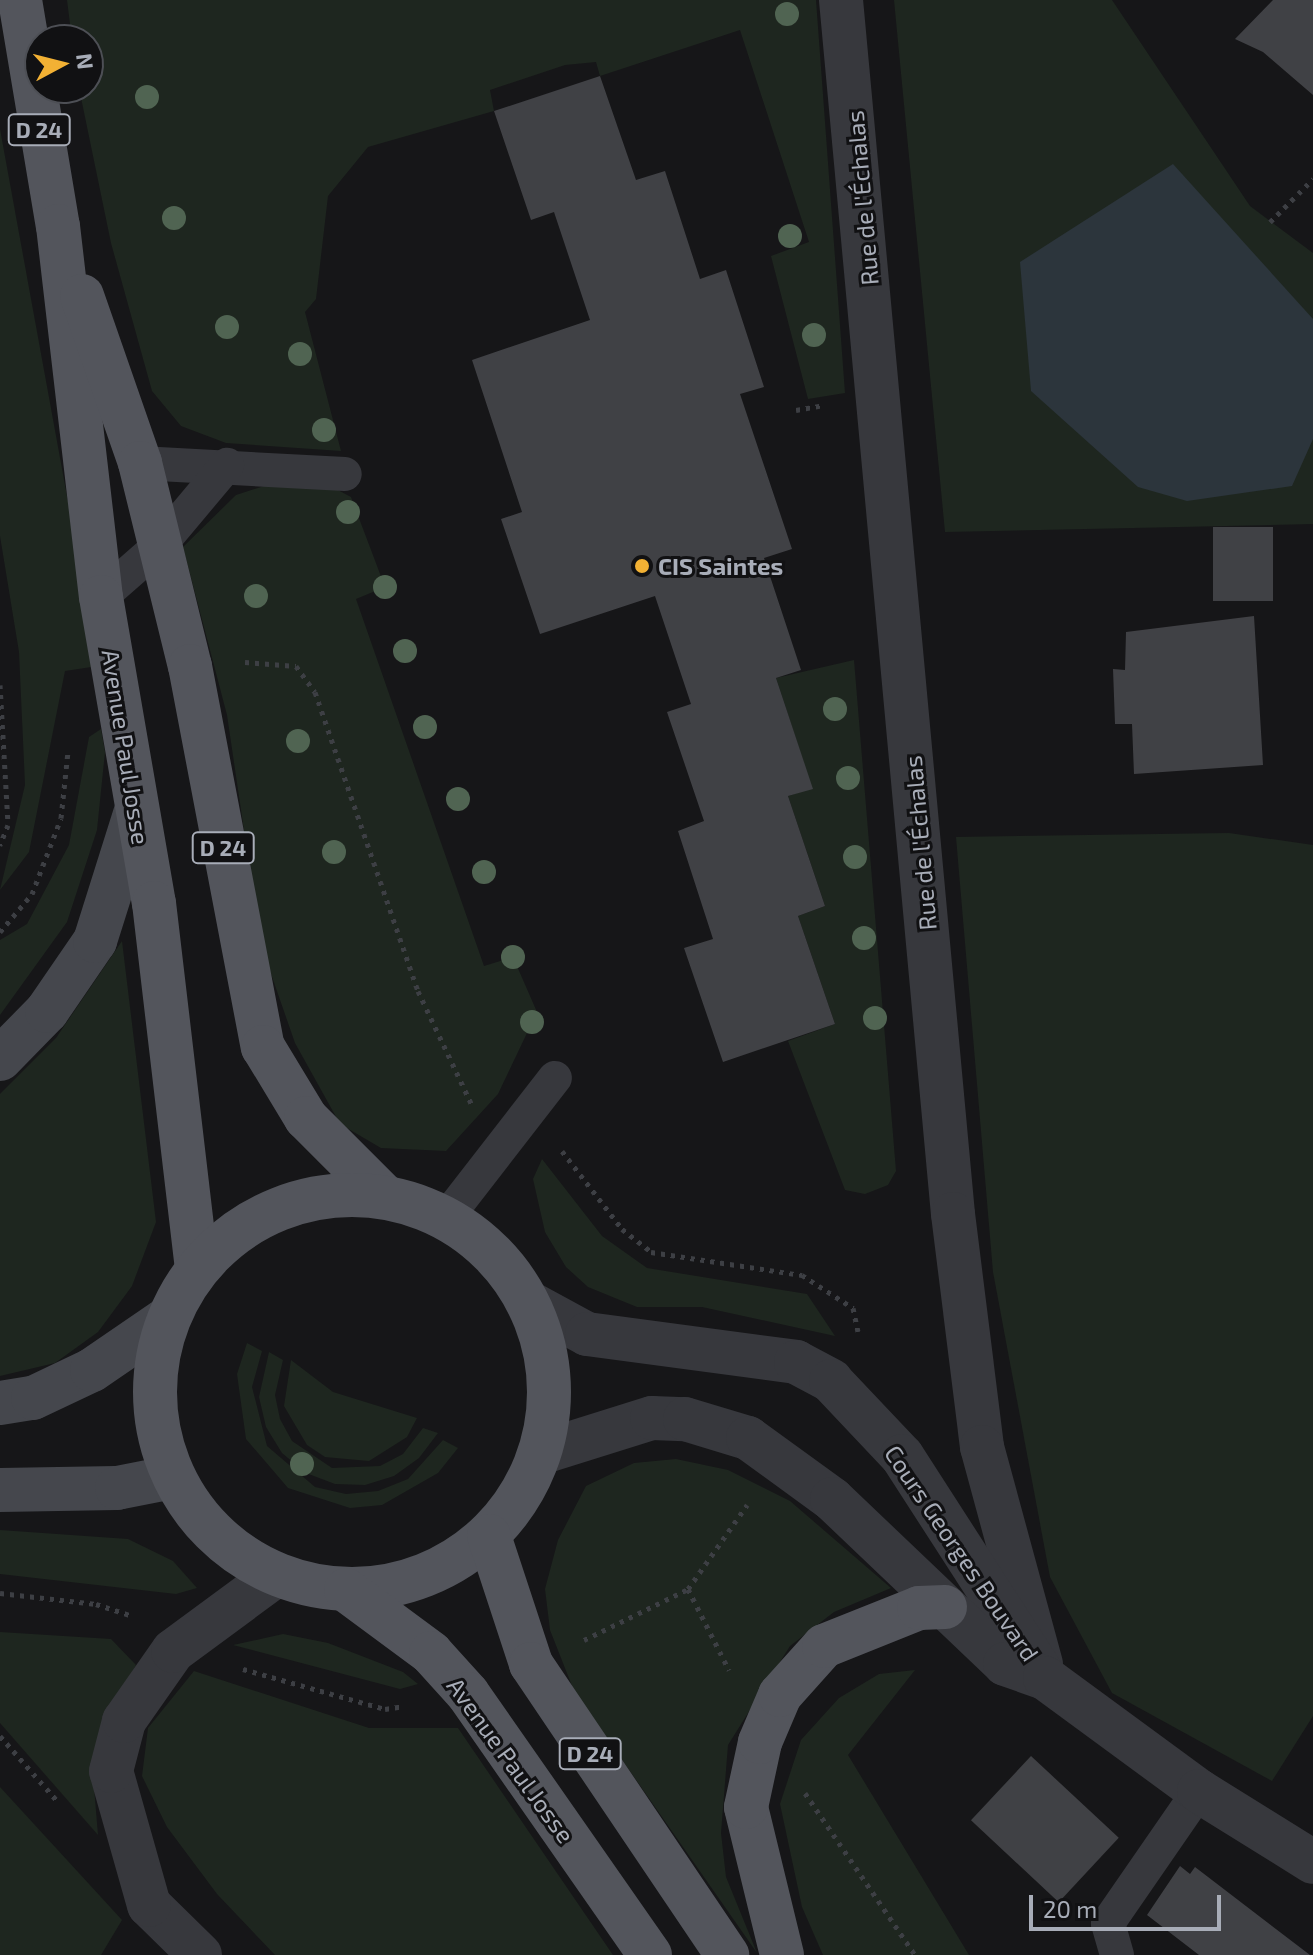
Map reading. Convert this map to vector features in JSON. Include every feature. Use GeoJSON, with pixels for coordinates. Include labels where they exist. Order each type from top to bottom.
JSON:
{"type":"FeatureCollection","features":[{"type":"Feature","properties":{"kind":"main road","name":"Avenue Paul Josse"},"geometry":{"type":"LineString","coordinates":[[20,8],[58,226],[101,597],[135,814],[154,903],[197,1268]]}},
{"type":"Feature","properties":{"kind":"main road","name":"Avenue Paul Josse"},"geometry":{"type":"LineString","coordinates":[[58,226],[140,463],[190,666],[263,1047],[306,1118],[383,1195]]}},
{"type":"Feature","properties":{"kind":"main road"},"geometry":{"type":"LineString","coordinates":[[0,1059],[47,1011],[95,941],[135,814]]}},
{"type":"Feature","properties":{"kind":"main road"},"geometry":{"type":"LineString","coordinates":[[383,1195],[447,1217],[489,1249],[528,1302],[549,1376],[540,1453],[523,1493],[489,1536],[438,1571],[396,1586],[346,1590],[276,1575],[239,1555],[208,1527],[173,1477],[158,1431],[154,1383],[168,1318],[197,1268],[236,1231],[297,1201],[383,1195]]}},
{"type":"Feature","properties":{"kind":"main road"},"geometry":{"type":"LineString","coordinates":[[0,1403],[33,1398],[92,1370],[168,1318]]}},
{"type":"Feature","properties":{"kind":"main road"},"geometry":{"type":"LineString","coordinates":[[0,1490],[117,1488],[173,1477]]}},
{"type":"Feature","properties":{"kind":"main road","name":"D 24"},"geometry":{"type":"LineString","coordinates":[[489,1536],[531,1664],[727,1955]]}},
{"type":"Feature","properties":{"kind":"main road","name":"Avenue Paul Josse"},"geometry":{"type":"LineString","coordinates":[[346,1590],[431,1653],[468,1694],[650,1955]]}},
{"type":"Feature","properties":{"kind":"main road"},"geometry":{"type":"LineString","coordinates":[[782,1955],[766,1910],[746,1807],[760,1742],[780,1695],[824,1646],[919,1608],[945,1607]]}},
{"type":"Feature","properties":{"kind":"street","name":"Rue de l'Échalas"},"geometry":{"type":"LineString","coordinates":[[841,0],[953,1214],[982,1447],[1045,1678]]}},
{"type":"Feature","properties":{"kind":"street","name":"Cours Georges Bouvard"},"geometry":{"type":"LineString","coordinates":[[528,1302],[587,1334],[796,1362],[831,1381],[902,1456],[1045,1678]]}},
{"type":"Feature","properties":{"kind":"street","name":"Cours Georges Bouvard"},"geometry":{"type":"LineString","coordinates":[[540,1453],[652,1418],[685,1419],[748,1438],[832,1499],[1005,1664],[1045,1678],[1199,1791],[1313,1862]]}},
{"type":"Feature","properties":{"kind":"street"},"geometry":{"type":"LineString","coordinates":[[200,1955],[149,1905],[111,1771],[124,1721],[173,1651],[276,1575]]}},
{"type":"Feature","properties":{"kind":"lane"},"geometry":{"type":"LineString","coordinates":[[140,463],[227,465],[345,474]]}},
{"type":"Feature","properties":{"kind":"lane"},"geometry":{"type":"LineString","coordinates":[[101,597],[159,546],[227,465]]}},
{"type":"Feature","properties":{"kind":"lane"},"geometry":{"type":"LineString","coordinates":[[447,1217],[555,1078]]}},
{"type":"Feature","properties":{"kind":"lane"},"geometry":{"type":"LineString","coordinates":[[1117,1955],[1108,1923],[1199,1791]]}},
{"type":"Feature","properties":{"kind":"path"},"geometry":{"type":"LineString","coordinates":[[1270,222],[1313,179]]}},
{"type":"Feature","properties":{"kind":"path"},"geometry":{"type":"LineString","coordinates":[[0,685],[8,825],[0,845]]}},
{"type":"Feature","properties":{"kind":"shaded area"},"geometry":{"type":"Polygon","coordinates":[[[67,0],[816,0],[845,393],[808,399],[771,256],[809,242],[740,30],[600,76],[596,62],[565,65],[490,90],[494,111],[368,147],[328,196],[316,299],[305,312],[341,451],[226,443],[181,426],[152,391],[111,243],[82,104],[104,104],[104,24],[70,24],[67,0]]]}},
{"type":"Feature","properties":{"kind":"shaded area"},"geometry":{"type":"Polygon","coordinates":[[[894,0],[1112,0],[1250,206],[1313,253],[1313,524],[945,532],[894,0]]]}},
{"type":"Feature","properties":{"kind":"shaded area"},"geometry":{"type":"Polygon","coordinates":[[[0,129],[98,666],[65,671],[29,852],[0,890],[25,785],[19,652],[0,536],[0,129]]]}},
{"type":"Feature","properties":{"kind":"shaded area"},"geometry":{"type":"Polygon","coordinates":[[[1173,164],[1313,319],[1313,439],[1292,486],[1187,501],[1138,487],[1031,391],[1020,262],[1173,164]]]}},
{"type":"Feature","properties":{"kind":"shaded area"},"geometry":{"type":"Polygon","coordinates":[[[267,485],[334,488],[351,497],[385,587],[356,599],[484,966],[513,957],[537,1012],[498,1094],[446,1151],[381,1148],[340,1124],[295,1043],[261,945],[227,715],[183,547],[236,495],[267,485]]]}},
{"type":"Feature","properties":{"kind":"shaded area"},"geometry":{"type":"Polygon","coordinates":[[[854,660],[896,1171],[888,1185],[865,1194],[845,1190],[788,1041],[835,1024],[798,916],[825,906],[788,796],[812,788],[776,678],[854,660]]]}},
{"type":"Feature","properties":{"kind":"shaded area"},"geometry":{"type":"Polygon","coordinates":[[[101,729],[105,752],[97,830],[67,922],[0,1015],[0,940],[27,924],[69,845],[89,737],[101,729]]]}},
{"type":"Feature","properties":{"kind":"shaded area"},"geometry":{"type":"Polygon","coordinates":[[[1229,833],[1313,845],[1313,1716],[1272,1781],[1112,1693],[1050,1577],[993,1272],[956,837],[1229,833]]]}},
{"type":"Feature","properties":{"kind":"shaded area"},"geometry":{"type":"Polygon","coordinates":[[[122,941],[156,1222],[132,1286],[98,1332],[55,1363],[0,1376],[0,1094],[56,1038],[122,941]]]}},
{"type":"Feature","properties":{"kind":"shaded area"},"geometry":{"type":"Polygon","coordinates":[[[542,1159],[602,1236],[647,1268],[807,1294],[835,1336],[702,1307],[637,1307],[588,1287],[566,1267],[545,1232],[533,1179],[542,1159]]]}},
{"type":"Feature","properties":{"kind":"shaded area"},"geometry":{"type":"Polygon","coordinates":[[[247,1343],[262,1351],[252,1387],[267,1446],[315,1487],[346,1494],[378,1491],[408,1479],[443,1440],[458,1448],[438,1473],[382,1505],[350,1508],[288,1488],[246,1439],[237,1374],[247,1343]]]}},
{"type":"Feature","properties":{"kind":"shaded area"},"geometry":{"type":"Polygon","coordinates":[[[269,1352],[283,1360],[275,1395],[280,1419],[292,1441],[332,1468],[380,1466],[403,1454],[423,1428],[438,1433],[419,1458],[394,1476],[365,1485],[335,1484],[306,1473],[282,1453],[266,1427],[259,1397],[269,1352]]]}},
{"type":"Feature","properties":{"kind":"shaded area"},"geometry":{"type":"Polygon","coordinates":[[[291,1360],[333,1392],[417,1418],[407,1437],[369,1461],[325,1457],[307,1445],[284,1406],[291,1360]]]}},
{"type":"Feature","properties":{"kind":"shaded area"},"geometry":{"type":"Polygon","coordinates":[[[676,1459],[728,1470],[790,1501],[891,1588],[834,1612],[790,1646],[728,1745],[721,1833],[726,1877],[757,1953],[574,1691],[550,1630],[545,1589],[558,1540],[586,1486],[634,1463],[676,1459]]]}},
{"type":"Feature","properties":{"kind":"shaded area"},"geometry":{"type":"Polygon","coordinates":[[[0,1530],[128,1539],[173,1561],[197,1588],[176,1594],[0,1574],[0,1530]]]}},
{"type":"Feature","properties":{"kind":"shaded area"},"geometry":{"type":"Polygon","coordinates":[[[0,1632],[111,1639],[136,1665],[109,1715],[93,1775],[98,1835],[0,1723],[0,1632]]]}},
{"type":"Feature","properties":{"kind":"shaded area"},"geometry":{"type":"Polygon","coordinates":[[[283,1634],[328,1643],[403,1672],[418,1684],[400,1689],[233,1645],[283,1634]]]}},
{"type":"Feature","properties":{"kind":"shaded area"},"geometry":{"type":"Polygon","coordinates":[[[915,1670],[848,1755],[969,1955],[823,1955],[802,1907],[780,1804],[801,1740],[839,1698],[879,1674],[915,1670]]]}},
{"type":"Feature","properties":{"kind":"shaded area"},"geometry":{"type":"Polygon","coordinates":[[[194,1671],[369,1728],[458,1728],[613,1955],[275,1955],[217,1894],[167,1827],[142,1776],[148,1728],[194,1671]]]}},
{"type":"Feature","properties":{"kind":"shaded area"},"geometry":{"type":"Polygon","coordinates":[[[0,1787],[122,1920],[101,1955],[0,1955],[0,1787]]]}},
{"type":"Feature","properties":{"kind":"building"},"geometry":{"type":"Polygon","coordinates":[[[1273,0],[1313,0],[1313,95],[1263,52],[1235,39],[1273,0]]]}},
{"type":"Feature","properties":{"kind":"building","name":"CIS Saintes"},"geometry":{"type":"Polygon","coordinates":[[[600,76],[636,180],[665,171],[700,279],[726,270],[764,387],[740,394],[792,549],[764,558],[801,670],[776,678],[813,789],[788,796],[825,906],[798,916],[835,1024],[723,1062],[684,948],[713,939],[678,831],[704,821],[667,712],[691,704],[655,596],[540,634],[501,519],[522,512],[472,360],[590,320],[554,212],[531,220],[494,111],[600,76]]]}},
{"type":"Feature","properties":{"kind":"building"},"geometry":{"type":"Polygon","coordinates":[[[1213,527],[1273,527],[1273,601],[1213,601],[1213,527]]]}},
{"type":"Feature","properties":{"kind":"building"},"geometry":{"type":"Polygon","coordinates":[[[1254,616],[1263,765],[1134,774],[1132,724],[1115,724],[1113,669],[1125,670],[1126,632],[1254,616]]]}},
{"type":"Feature","properties":{"kind":"building"},"geometry":{"type":"Polygon","coordinates":[[[1031,1756],[1119,1838],[1059,1902],[971,1820],[1031,1756]]]}},
{"type":"Feature","properties":{"kind":"building"},"geometry":{"type":"Polygon","coordinates":[[[1180,1866],[1190,1874],[1195,1867],[1310,1955],[1199,1955],[1147,1915],[1180,1866]]]}},
{"type":"Feature","properties":{"kind":"place","name":"CIS Saintes"},"geometry":{"type":"Point","coordinates":[642,566]}}]}
